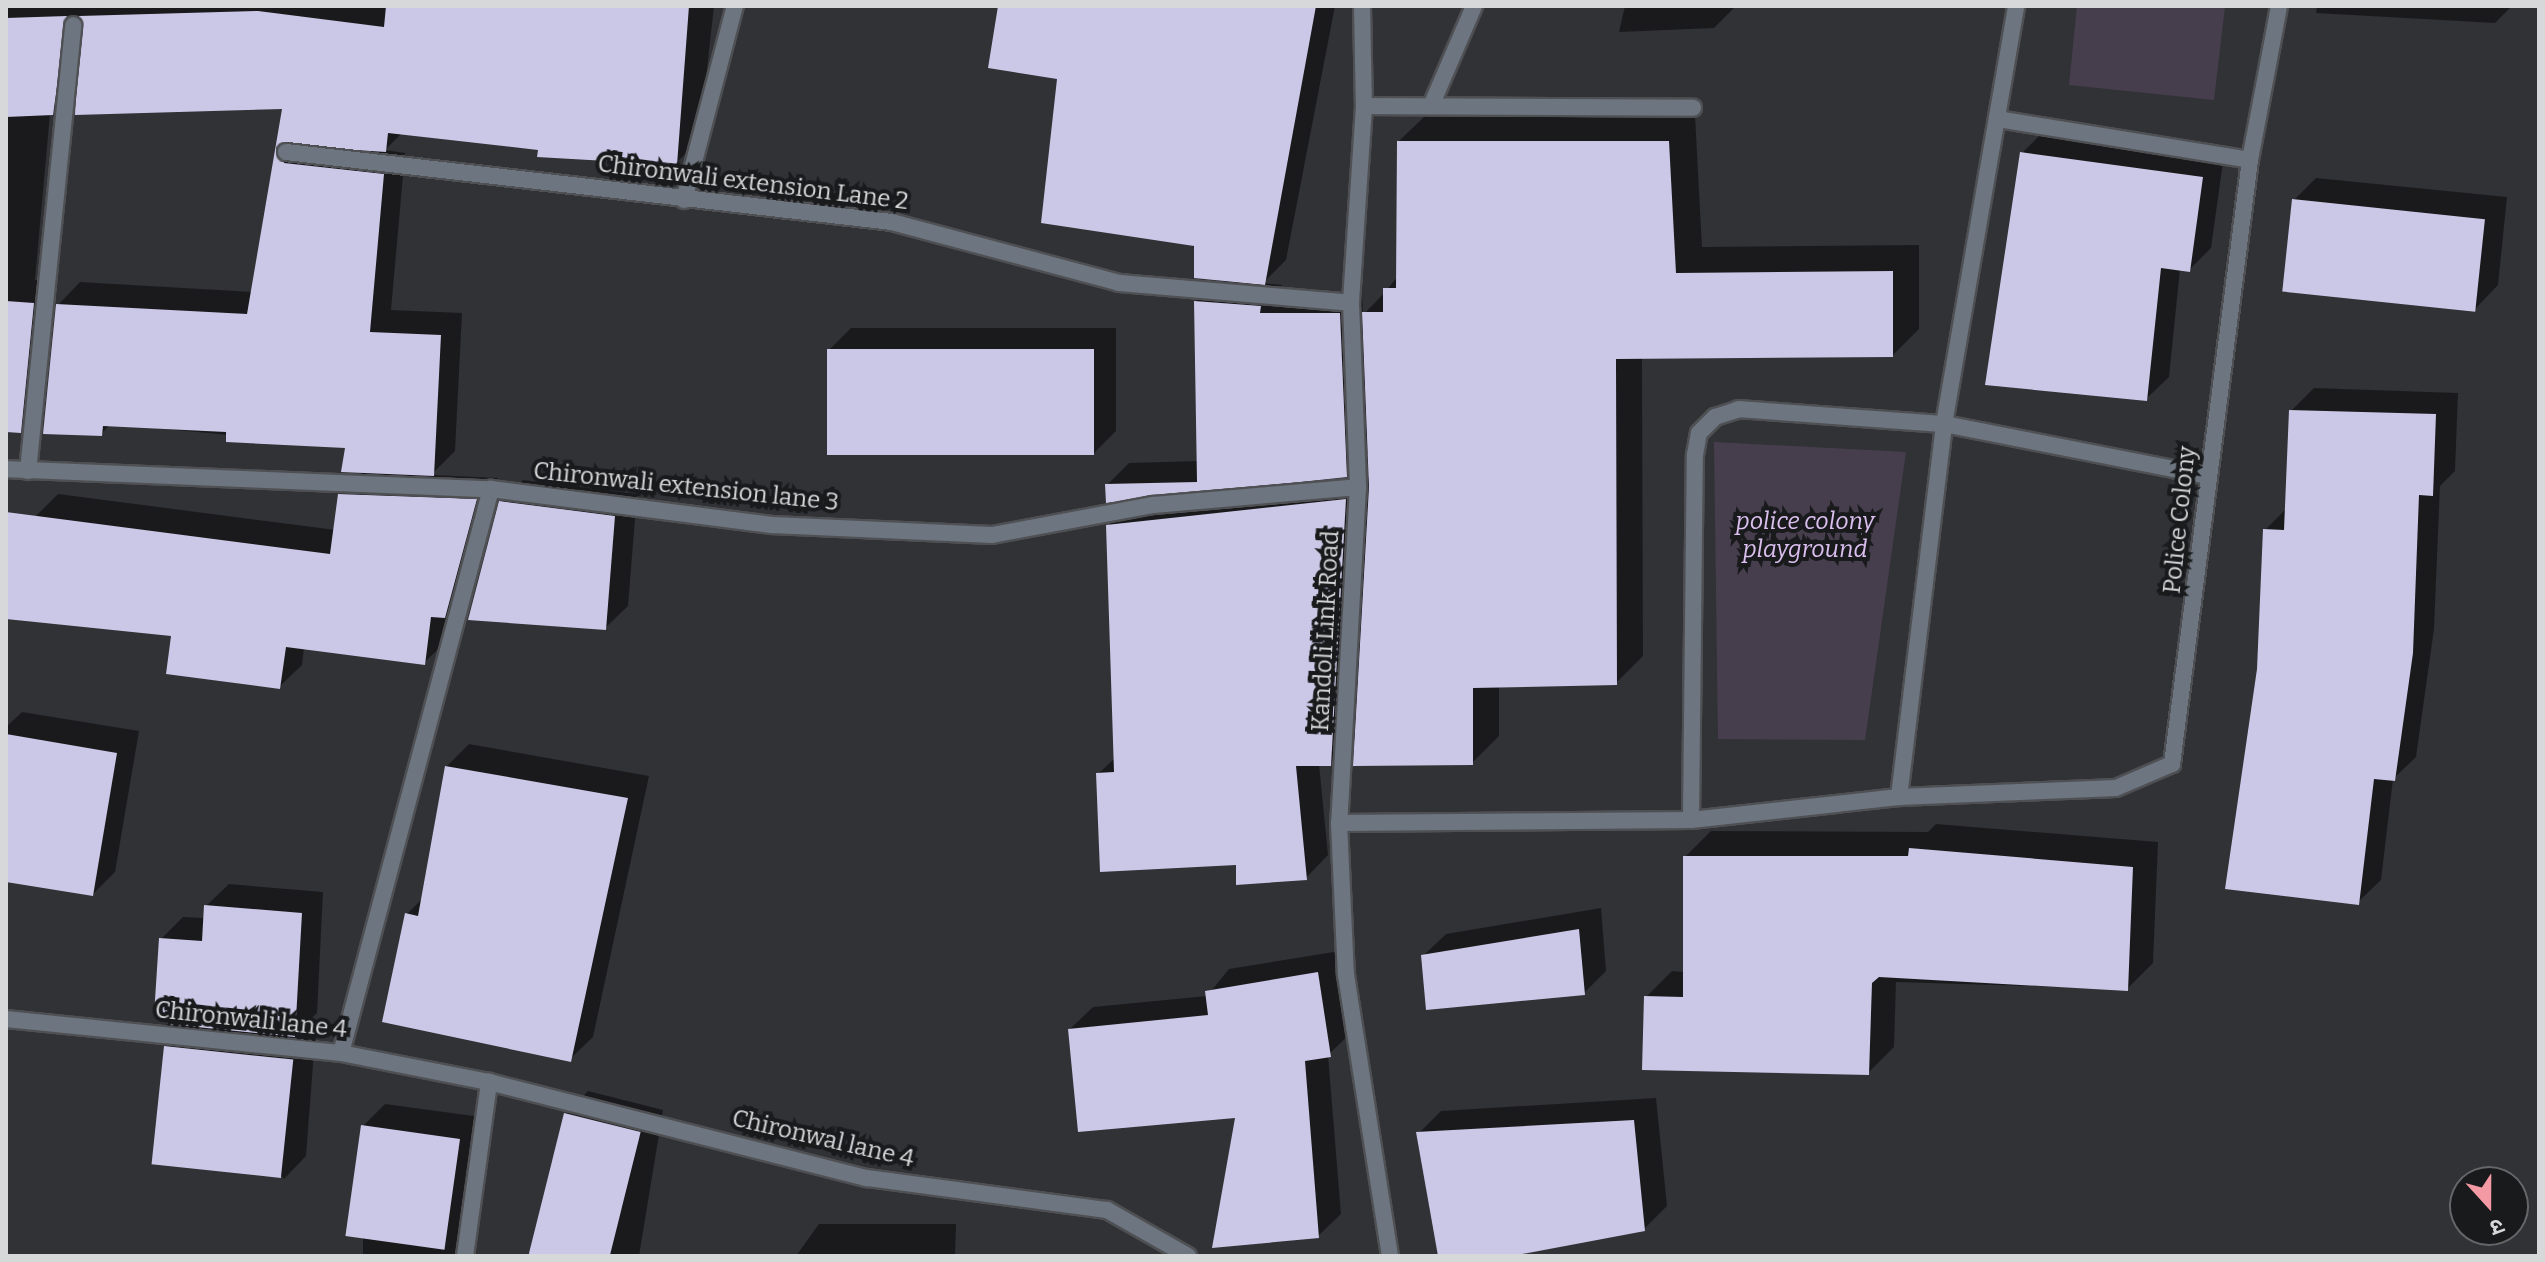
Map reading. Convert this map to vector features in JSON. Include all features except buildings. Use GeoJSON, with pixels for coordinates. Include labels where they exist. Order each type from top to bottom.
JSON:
{"type":"FeatureCollection","features":[{"type":"Feature","properties":{"kind":"street"},"geometry":{"type":"LineString","coordinates":[[684,200],[735,6]]}},
{"type":"Feature","properties":{"kind":"street","name":"Kandoli Link Road"},"geometry":{"type":"LineString","coordinates":[[1362,6],[1364,106],[1351,303],[1358,487],[1339,823],[1346,975],[1390,1256]]}},
{"type":"Feature","properties":{"kind":"street"},"geometry":{"type":"LineString","coordinates":[[1431,106],[1474,6]]}},
{"type":"Feature","properties":{"kind":"street"},"geometry":{"type":"LineString","coordinates":[[1339,823],[1691,820],[1899,797],[1944,424],[2016,6]]}},
{"type":"Feature","properties":{"kind":"street","name":"Police Colony"},"geometry":{"type":"LineString","coordinates":[[1899,797],[2116,788],[2172,764],[2250,160],[2279,6]]}},
{"type":"Feature","properties":{"kind":"street"},"geometry":{"type":"LineString","coordinates":[[28,471],[73,25]]}},
{"type":"Feature","properties":{"kind":"street"},"geometry":{"type":"LineString","coordinates":[[1364,106],[1693,108]]}},
{"type":"Feature","properties":{"kind":"street"},"geometry":{"type":"LineString","coordinates":[[1997,119],[2250,160]]}},
{"type":"Feature","properties":{"kind":"street","name":"Chironwali extension Lane 2"},"geometry":{"type":"LineString","coordinates":[[286,152],[892,222],[1119,283],[1351,303]]}},
{"type":"Feature","properties":{"kind":"street"},"geometry":{"type":"LineString","coordinates":[[1691,820],[1699,433],[1715,417],[1739,409],[1944,424],[2208,476]]}},
{"type":"Feature","properties":{"kind":"street","name":"Chironwali extension lane 3"},"geometry":{"type":"LineString","coordinates":[[6,469],[491,489],[772,525],[992,535],[1153,505],[1358,487]]}},
{"type":"Feature","properties":{"kind":"street"},"geometry":{"type":"LineString","coordinates":[[341,1053],[491,489]]}},
{"type":"Feature","properties":{"kind":"street","name":"Chironwali lane 4"},"geometry":{"type":"LineString","coordinates":[[6,1019],[341,1053],[489,1082]]}},
{"type":"Feature","properties":{"kind":"street"},"geometry":{"type":"LineString","coordinates":[[465,1256],[489,1082]]}},
{"type":"Feature","properties":{"kind":"street","name":"Chironwal lane 4"},"geometry":{"type":"LineString","coordinates":[[489,1082],[867,1178],[1107,1210],[1188,1256]]}},
{"type":"Feature","properties":{"kind":"green space"},"geometry":{"type":"Polygon","coordinates":[[[2077,6],[2225,6],[2214,100],[2069,85],[2077,6]]]}},
{"type":"Feature","properties":{"kind":"green space","name":"police colony playground"},"geometry":{"type":"Polygon","coordinates":[[[1714,442],[1906,452],[1865,740],[1718,739],[1714,442]]]}}]}
